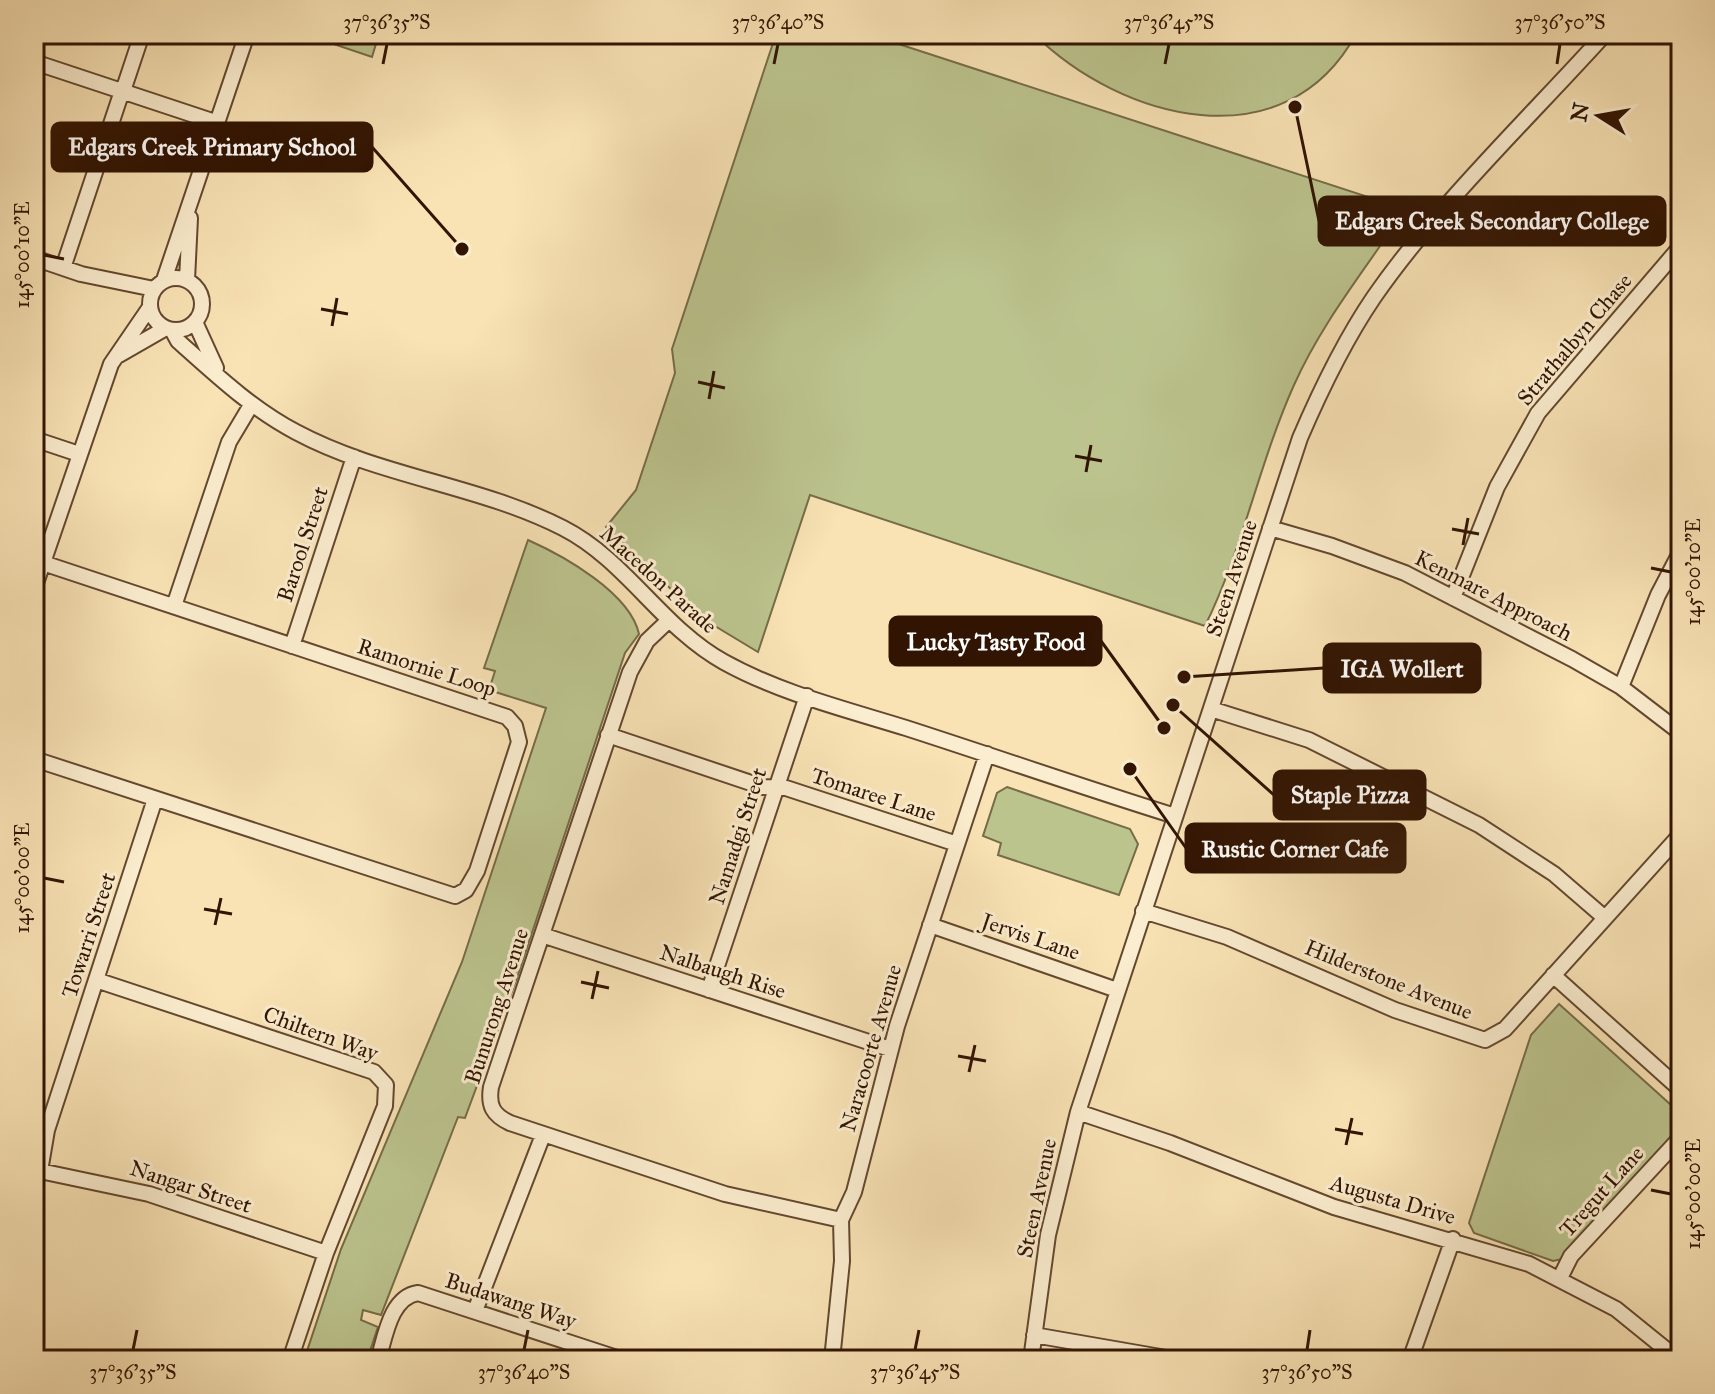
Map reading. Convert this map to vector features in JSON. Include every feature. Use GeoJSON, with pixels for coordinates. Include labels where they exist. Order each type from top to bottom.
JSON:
{"type":"FeatureCollection","features":[{"type":"Feature","properties":{"kind":"street"},"geometry":{"type":"LineString","coordinates":[[63,268],[142,34]]}},
{"type":"Feature","properties":{"kind":"street"},"geometry":{"type":"LineString","coordinates":[[34,589],[111,364],[119,348],[150,307],[193,197],[247,34]]}},
{"type":"Feature","properties":{"kind":"street","name":"Steen Avenue"},"geometry":{"type":"LineString","coordinates":[[1031,1360],[1048,1235],[1078,1112],[1270,528],[1319,394],[1374,297],[1430,227],[1605,34]]}},
{"type":"Feature","properties":{"kind":"street"},"geometry":{"type":"LineString","coordinates":[[34,62],[218,123]]}},
{"type":"Feature","properties":{"kind":"street"},"geometry":{"type":"LineString","coordinates":[[111,364],[133,344],[195,322],[202,304],[200,294],[187,280],[193,197]]}},
{"type":"Feature","properties":{"kind":"street","name":"Strathalbyn Chase"},"geometry":{"type":"LineString","coordinates":[[1453,598],[1497,487],[1538,413],[1681,246]]}},
{"type":"Feature","properties":{"kind":"street"},"geometry":{"type":"LineString","coordinates":[[34,258],[63,268],[159,285],[187,280]]}},
{"type":"Feature","properties":{"kind":"street"},"geometry":{"type":"LineString","coordinates":[[150,307],[155,320],[169,329]]}},
{"type":"Feature","properties":{"kind":"street","name":"Macedon Parade"},"geometry":{"type":"LineString","coordinates":[[195,322],[220,375]]}},
{"type":"Feature","properties":{"kind":"street","name":"Macedon Parade"},"geometry":{"type":"LineString","coordinates":[[169,329],[178,341],[251,405],[298,433],[354,457],[525,511],[563,528],[609,561],[668,621],[724,662],[807,696],[1175,816]]}},
{"type":"Feature","properties":{"kind":"street"},"geometry":{"type":"LineString","coordinates":[[174,606],[229,442],[251,405]]}},
{"type":"Feature","properties":{"kind":"street"},"geometry":{"type":"LineString","coordinates":[[34,439],[79,454]]}},
{"type":"Feature","properties":{"kind":"street","name":"Barool Street"},"geometry":{"type":"LineString","coordinates":[[292,646],[354,457]]}},
{"type":"Feature","properties":{"kind":"street","name":"Kenmare Approach"},"geometry":{"type":"LineString","coordinates":[[1270,528],[1373,560],[1453,598],[1621,687],[1681,733]]}},
{"type":"Feature","properties":{"kind":"street"},"geometry":{"type":"LineString","coordinates":[[1621,687],[1658,595],[1681,551]]}},
{"type":"Feature","properties":{"kind":"street","name":"Ramornie Loop"},"geometry":{"type":"LineString","coordinates":[[34,759],[455,896],[466,890],[477,871],[519,742],[515,726],[495,713],[43,563]]}},
{"type":"Feature","properties":{"kind":"street","name":"Bunurong Avenue"},"geometry":{"type":"LineString","coordinates":[[668,621],[639,653],[608,735],[489,1097],[497,1117],[543,1135],[768,1207],[841,1220]]}},
{"type":"Feature","properties":{"kind":"street","name":"Namadgi Street"},"geometry":{"type":"LineString","coordinates":[[709,990],[807,696]]}},
{"type":"Feature","properties":{"kind":"street"},"geometry":{"type":"LineString","coordinates":[[1211,709],[1309,740],[1479,825],[1554,874],[1605,918]]}},
{"type":"Feature","properties":{"kind":"street","name":"Tomaree Lane"},"geometry":{"type":"LineString","coordinates":[[608,735],[763,787],[786,788],[957,844]]}},
{"type":"Feature","properties":{"kind":"street","name":"Naracoorte Avenue"},"geometry":{"type":"LineString","coordinates":[[832,1360],[842,1261],[841,1220],[857,1181],[890,1049],[987,754]]}},
{"type":"Feature","properties":{"kind":"street","name":"Towarri Street"},"geometry":{"type":"LineString","coordinates":[[37,1171],[47,1130],[155,799]]}},
{"type":"Feature","properties":{"kind":"street","name":"Hilderstone Avenue"},"geometry":{"type":"LineString","coordinates":[[1143,911],[1276,956],[1395,1010],[1477,1039],[1497,1036],[1680,836]]}},
{"type":"Feature","properties":{"kind":"street","name":"Jervis Lane"},"geometry":{"type":"LineString","coordinates":[[930,925],[1117,990]]}},
{"type":"Feature","properties":{"kind":"street","name":"Nalbaugh Rise"},"geometry":{"type":"LineString","coordinates":[[542,935],[890,1049]]}},
{"type":"Feature","properties":{"kind":"street"},"geometry":{"type":"LineString","coordinates":[[1553,975],[1681,1090]]}},
{"type":"Feature","properties":{"kind":"street","name":"Chiltern Way"},"geometry":{"type":"LineString","coordinates":[[96,980],[359,1067],[381,1078],[389,1094],[326,1253],[290,1360]]}},
{"type":"Feature","properties":{"kind":"street","name":"Augusta Drive"},"geometry":{"type":"LineString","coordinates":[[1078,1112],[1170,1143],[1313,1199],[1499,1253],[1560,1278],[1616,1309],[1679,1360]]}},
{"type":"Feature","properties":{"kind":"street"},"geometry":{"type":"LineString","coordinates":[[475,1311],[543,1135]]}},
{"type":"Feature","properties":{"kind":"street","name":"Tregut Lane"},"geometry":{"type":"LineString","coordinates":[[1560,1278],[1571,1256],[1681,1137]]}},
{"type":"Feature","properties":{"kind":"street","name":"Nangar Street"},"geometry":{"type":"LineString","coordinates":[[37,1171],[149,1194],[326,1253]]}},
{"type":"Feature","properties":{"kind":"street"},"geometry":{"type":"LineString","coordinates":[[1410,1360],[1453,1239]]}},
{"type":"Feature","properties":{"kind":"street","name":"Budawang Way"},"geometry":{"type":"LineString","coordinates":[[378,1360],[398,1304],[405,1297],[423,1294],[623,1360]]}},
{"type":"Feature","properties":{"kind":"street"},"geometry":{"type":"LineString","coordinates":[[1034,1335],[1178,1360]]}},
{"type":"Feature","properties":{"kind":"street"},"geometry":{"type":"LineString","coordinates":[[34,1356],[45,1360]]}},
{"type":"Feature","properties":{"kind":"green space"},"geometry":{"type":"Polygon","coordinates":[[[304,34],[379,34],[372,57],[304,34]]]}},
{"type":"Feature","properties":{"kind":"green space"},"geometry":{"type":"Polygon","coordinates":[[[776,34],[868,34],[1405,209],[1332,316],[1294,385],[1230,567],[1205,626],[810,495],[758,652],[700,617],[606,527],[636,490],[675,373],[672,349],[776,34]]]}},
{"type":"Feature","properties":{"kind":"green space"},"geometry":{"type":"Polygon","coordinates":[[[1034,34],[1356,34],[1325,75],[1288,101],[1246,114],[1201,115],[1155,106],[1111,89],[1070,64],[1034,34]]]}},
{"type":"Feature","properties":{"kind":"green space"},"geometry":{"type":"Polygon","coordinates":[[[528,540],[577,566],[609,590],[623,604],[639,634],[625,653],[517,978],[465,1118],[458,1117],[381,1315],[363,1310],[361,1320],[378,1327],[367,1360],[304,1360],[341,1249],[462,962],[546,708],[489,690],[495,671],[484,668],[528,540]]]}},
{"type":"Feature","properties":{"kind":"green space"},"geometry":{"type":"Polygon","coordinates":[[[1007,787],[1130,829],[1138,844],[1119,895],[998,855],[1001,843],[983,836],[997,793],[1007,787]]]}},
{"type":"Feature","properties":{"kind":"green space"},"geometry":{"type":"Polygon","coordinates":[[[1559,1004],[1681,1114],[1681,1127],[1562,1259],[1553,1261],[1474,1233],[1469,1223],[1531,1035],[1559,1004]]]}},
{"type":"Feature","properties":{"kind":"place","name":"Edgars Creek Secondary College"},"geometry":{"type":"Point","coordinates":[1295,107]}},
{"type":"Feature","properties":{"kind":"place","name":"Edgars Creek Primary School"},"geometry":{"type":"Point","coordinates":[462,249]}},
{"type":"Feature","properties":{"kind":"place","name":"IGA Wollert"},"geometry":{"type":"Point","coordinates":[1184,677]}},
{"type":"Feature","properties":{"kind":"place","name":"Staple Pizza"},"geometry":{"type":"Point","coordinates":[1173,705]}},
{"type":"Feature","properties":{"kind":"place","name":"Lucky Tasty Food"},"geometry":{"type":"Point","coordinates":[1164,728]}},
{"type":"Feature","properties":{"kind":"place","name":"Rustic Corner Cafe"},"geometry":{"type":"Point","coordinates":[1130,769]}}]}
